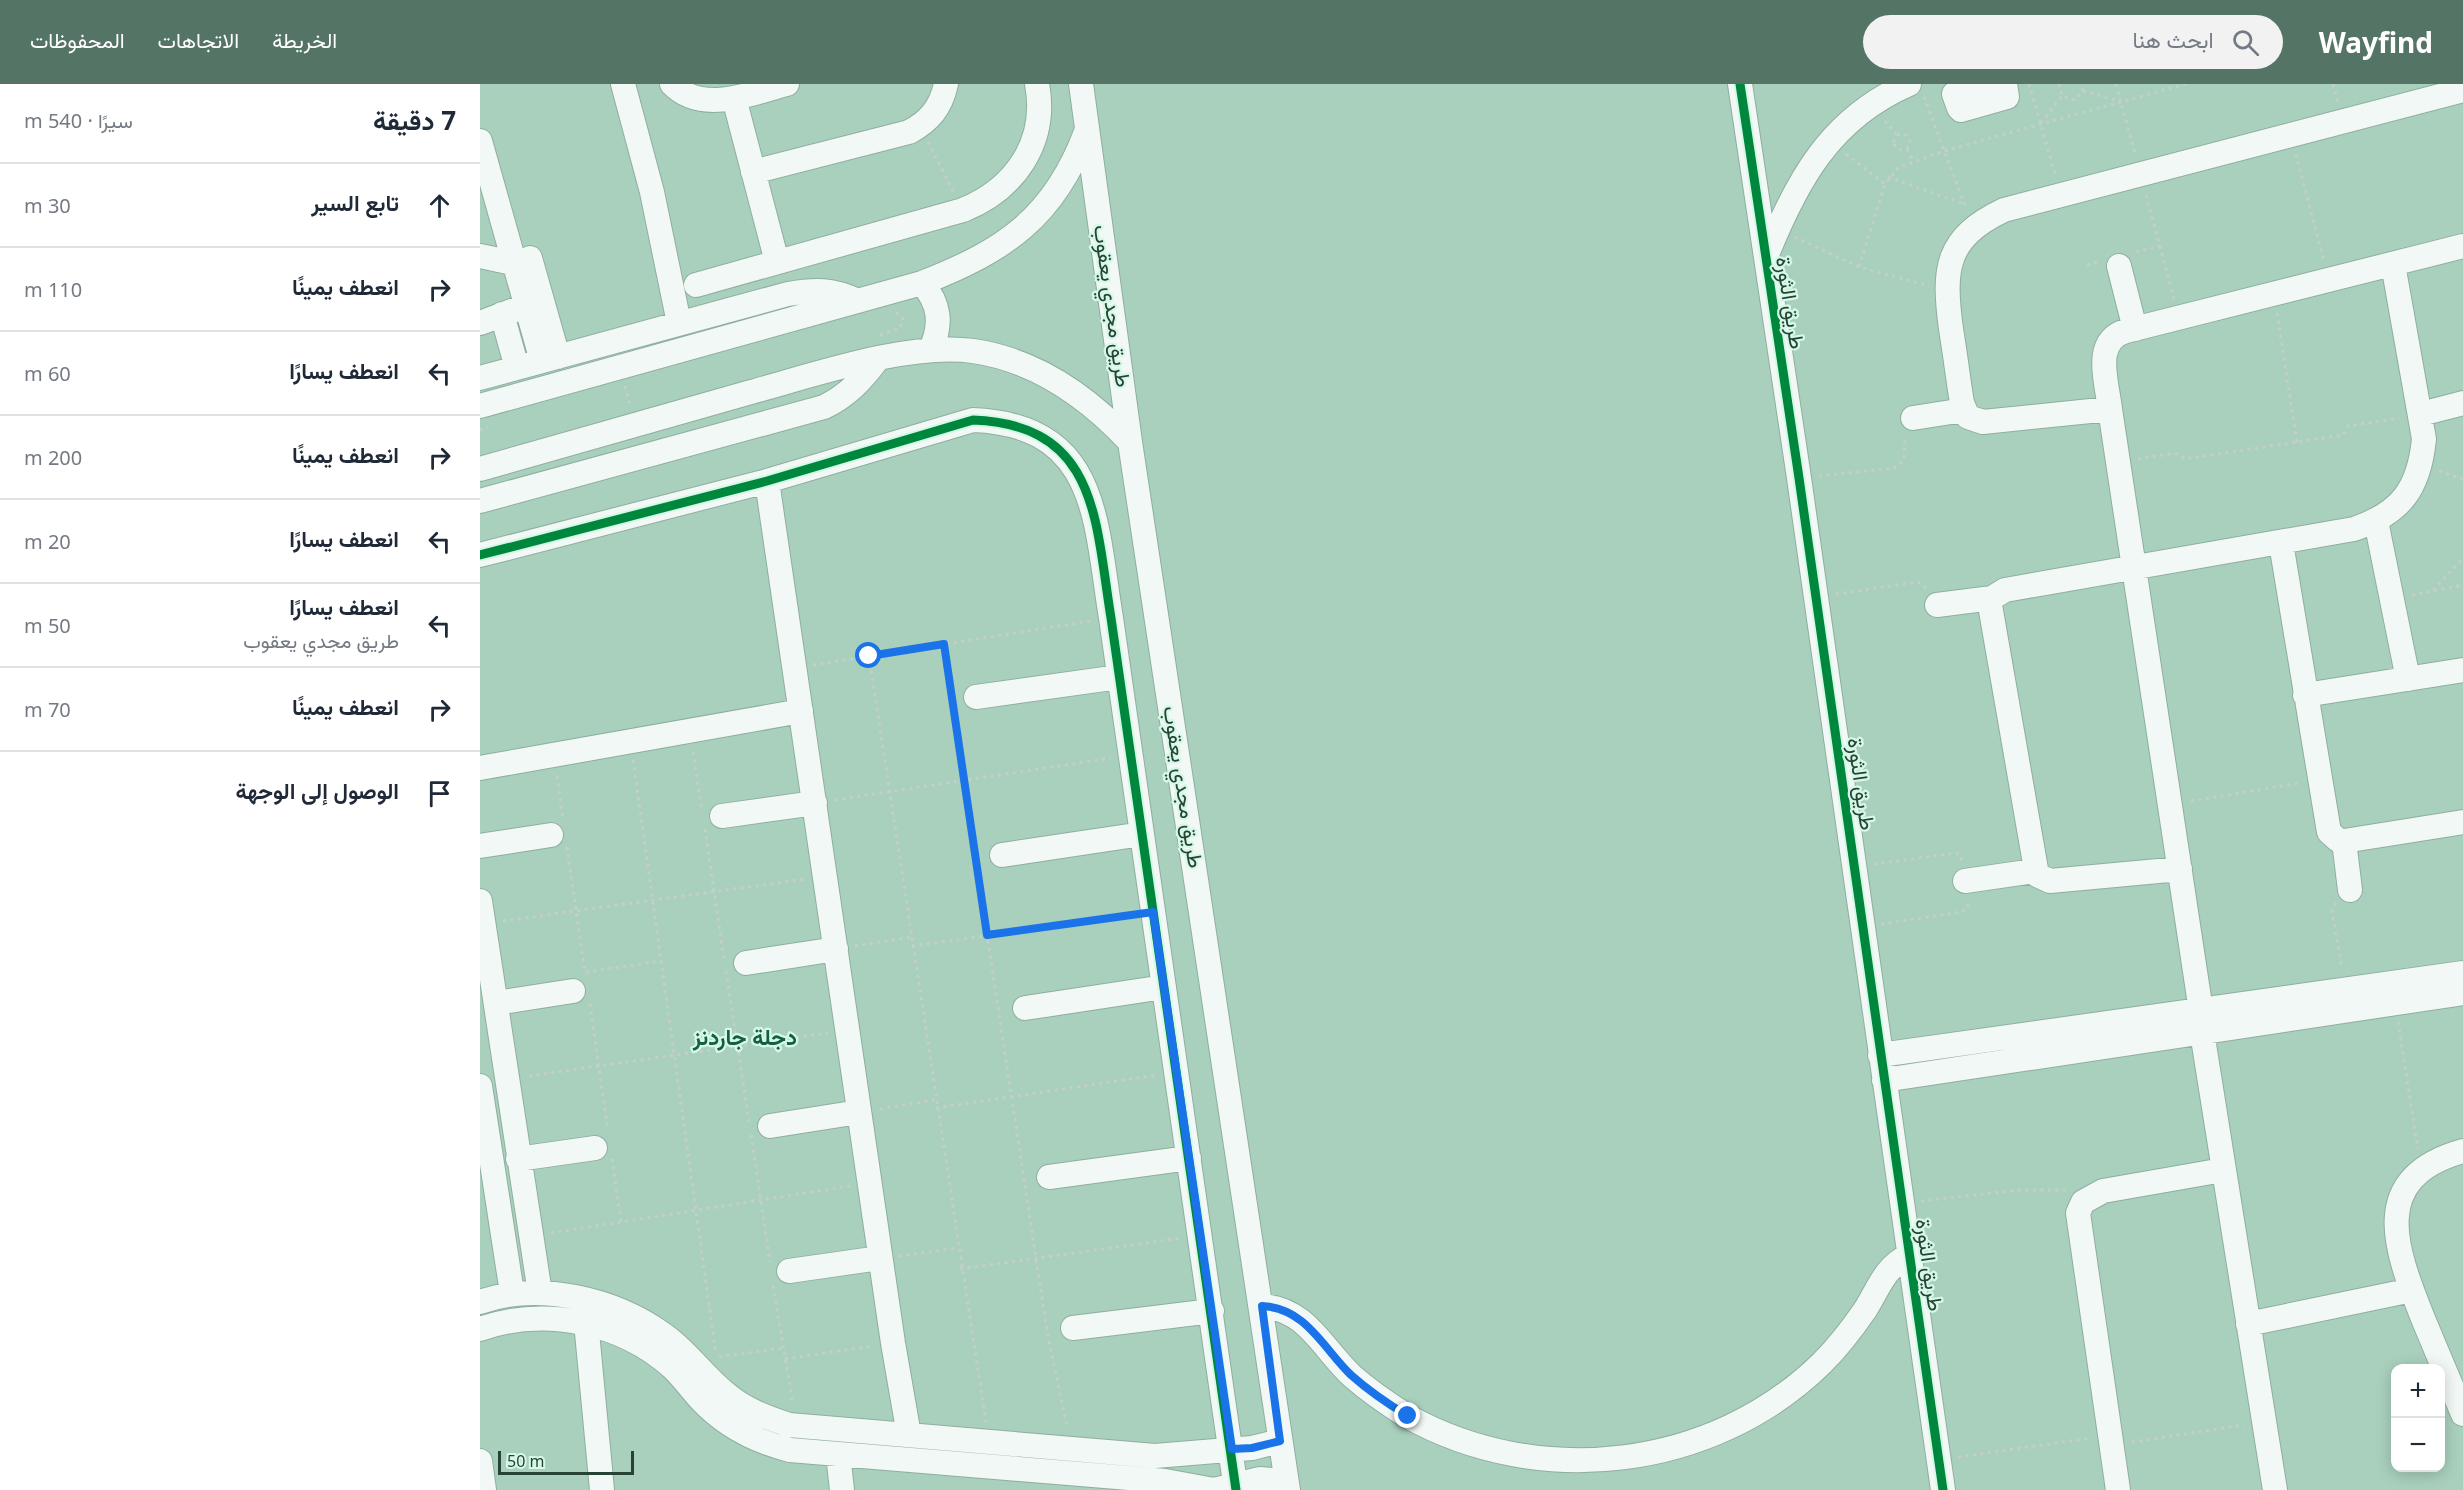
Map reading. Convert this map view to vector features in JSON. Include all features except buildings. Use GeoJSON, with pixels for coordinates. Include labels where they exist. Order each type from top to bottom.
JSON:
{"type":"FeatureCollection","features":[{"type":"Feature","properties":{"kind":"street"},"geometry":{"type":"LineString","coordinates":[[623,84],[652,192],[679,323]]}},
{"type":"Feature","properties":{"kind":"street"},"geometry":{"type":"LineString","coordinates":[[672,84],[694,97],[713,101],[787,84]]}},
{"type":"Feature","properties":{"kind":"street"},"geometry":{"type":"LineString","coordinates":[[753,172],[909,132],[920,126],[938,108],[946,84]]}},
{"type":"Feature","properties":{"kind":"street"},"geometry":{"type":"LineString","coordinates":[[696,285],[963,210],[1000,190],[1018,172],[1027,157],[1038,125],[1038,84]]}},
{"type":"Feature","properties":{"kind":"street","name":"طريق مجدي يعقوب"},"geometry":{"type":"LineString","coordinates":[[1081,84],[1130,442],[1262,1306],[1287,1485]]}},
{"type":"Feature","properties":{"kind":"street","name":"طريق الثورة"},"geometry":{"type":"LineString","coordinates":[[1740,84],[1799,478],[1943,1490]]}},
{"type":"Feature","properties":{"kind":"street"},"geometry":{"type":"LineString","coordinates":[[1988,84],[1954,94],[1959,108],[2007,97],[2005,84]]}},
{"type":"Feature","properties":{"kind":"street"},"geometry":{"type":"LineString","coordinates":[[1765,259],[1777,228],[1802,177],[1829,141],[1871,105],[1910,87]]}},
{"type":"Feature","properties":{"kind":"street"},"geometry":{"type":"LineString","coordinates":[[2110,409],[1983,422],[1975,421],[1964,410],[1946,290],[1953,255],[1973,227],[2004,210],[2463,90]]}},
{"type":"Feature","properties":{"kind":"street"},"geometry":{"type":"LineString","coordinates":[[734,98],[777,262]]}},
{"type":"Feature","properties":{"kind":"street"},"geometry":{"type":"LineString","coordinates":[[486,416],[623,378],[858,301],[922,283],[994,250],[1029,223],[1052,198],[1073,166],[1088,129]]}},
{"type":"Feature","properties":{"kind":"street"},"geometry":{"type":"LineString","coordinates":[[480,141],[522,261],[550,359]]}},
{"type":"Feature","properties":{"kind":"street"},"geometry":{"type":"LineString","coordinates":[[2275,1490],[2223,1170],[2110,409],[2105,349],[2117,334],[2463,246]]}},
{"type":"Feature","properties":{"kind":"street"},"geometry":{"type":"LineString","coordinates":[[480,256],[522,261]]}},
{"type":"Feature","properties":{"kind":"street"},"geometry":{"type":"LineString","coordinates":[[522,261],[526,307],[550,359]]}},
{"type":"Feature","properties":{"kind":"street"},"geometry":{"type":"LineString","coordinates":[[1937,605],[1992,598],[2005,590],[2354,529],[2376,521],[2397,507],[2412,487],[2422,464],[2424,439],[2392,264]]}},
{"type":"Feature","properties":{"kind":"street"},"geometry":{"type":"LineString","coordinates":[[2119,267],[2135,329]]}},
{"type":"Feature","properties":{"kind":"street"},"geometry":{"type":"LineString","coordinates":[[922,283],[930,292],[938,314],[939,326],[931,349]]}},
{"type":"Feature","properties":{"kind":"street"},"geometry":{"type":"LineString","coordinates":[[480,378],[679,323],[813,290],[840,292],[858,301]]}},
{"type":"Feature","properties":{"kind":"street"},"geometry":{"type":"LineString","coordinates":[[480,323],[526,307]]}},
{"type":"Feature","properties":{"kind":"street"},"geometry":{"type":"LineString","coordinates":[[502,314],[517,368]]}},
{"type":"Feature","properties":{"kind":"street"},"geometry":{"type":"LineString","coordinates":[[480,468],[635,412],[931,349],[973,351],[1009,359],[1043,373],[1074,391],[1103,414],[1130,442]]}},
{"type":"Feature","properties":{"kind":"street"},"geometry":{"type":"LineString","coordinates":[[480,501],[824,408],[841,399],[855,387],[877,360]]}},
{"type":"Feature","properties":{"kind":"street"},"geometry":{"type":"LineString","coordinates":[[2421,414],[2463,403]]}},
{"type":"Feature","properties":{"kind":"street"},"geometry":{"type":"LineString","coordinates":[[1913,418],[1964,410]]}},
{"type":"Feature","properties":{"kind":"street"},"geometry":{"type":"LineString","coordinates":[[480,555],[767,481],[973,420],[1002,421],[1030,429],[1054,445],[1074,466],[1088,491],[1111,618],[1236,1488]]}},
{"type":"Feature","properties":{"kind":"street"},"geometry":{"type":"LineString","coordinates":[[767,481],[880,1258],[909,1435]]}},
{"type":"Feature","properties":{"kind":"street"},"geometry":{"type":"LineString","coordinates":[[2376,521],[2408,679]]}},
{"type":"Feature","properties":{"kind":"street"},"geometry":{"type":"LineString","coordinates":[[2281,543],[2329,832],[2338,840],[2344,841],[2463,822]]}},
{"type":"Feature","properties":{"kind":"street"},"geometry":{"type":"LineString","coordinates":[[1992,598],[1990,606],[2034,871],[2041,879],[2050,881],[2180,869]]}},
{"type":"Feature","properties":{"kind":"street"},"geometry":{"type":"LineString","coordinates":[[2305,695],[2463,670]]}},
{"type":"Feature","properties":{"kind":"street"},"geometry":{"type":"LineString","coordinates":[[976,697],[1119,677]]}},
{"type":"Feature","properties":{"kind":"street"},"geometry":{"type":"LineString","coordinates":[[480,768],[801,711]]}},
{"type":"Feature","properties":{"kind":"street"},"geometry":{"type":"LineString","coordinates":[[722,816],[814,803]]}},
{"type":"Feature","properties":{"kind":"street"},"geometry":{"type":"LineString","coordinates":[[1002,855],[1142,834]]}},
{"type":"Feature","properties":{"kind":"street"},"geometry":{"type":"LineString","coordinates":[[480,846],[550,835]]}},
{"type":"Feature","properties":{"kind":"street"},"geometry":{"type":"LineString","coordinates":[[2344,841],[2350,890]]}},
{"type":"Feature","properties":{"kind":"street"},"geometry":{"type":"LineString","coordinates":[[1965,881],[2034,871]]}},
{"type":"Feature","properties":{"kind":"street"},"geometry":{"type":"LineString","coordinates":[[482,912],[530,1237],[526,1293]]}},
{"type":"Feature","properties":{"kind":"street"},"geometry":{"type":"LineString","coordinates":[[746,963],[836,949]]}},
{"type":"Feature","properties":{"kind":"street"},"geometry":{"type":"LineString","coordinates":[[1884,1080],[2201,1021],[2346,991],[2463,973]]}},
{"type":"Feature","properties":{"kind":"street"},"geometry":{"type":"LineString","coordinates":[[496,1003],[579,982]]}},
{"type":"Feature","properties":{"kind":"street"},"geometry":{"type":"LineString","coordinates":[[1025,1008],[1164,987]]}},
{"type":"Feature","properties":{"kind":"street"},"geometry":{"type":"LineString","coordinates":[[1881,1055],[2396,1003],[2463,993]]}},
{"type":"Feature","properties":{"kind":"street"},"geometry":{"type":"LineString","coordinates":[[480,1086],[486,1164],[526,1293],[530,1320]]}},
{"type":"Feature","properties":{"kind":"street"},"geometry":{"type":"LineString","coordinates":[[770,1126],[859,1112]]}},
{"type":"Feature","properties":{"kind":"street"},"geometry":{"type":"LineString","coordinates":[[519,1159],[595,1148]]}},
{"type":"Feature","properties":{"kind":"street"},"geometry":{"type":"LineString","coordinates":[[2463,1151],[2438,1157],[2421,1168],[2406,1188],[2396,1212],[2398,1246],[2412,1290],[2463,1414]]}},
{"type":"Feature","properties":{"kind":"street"},"geometry":{"type":"LineString","coordinates":[[1049,1177],[1189,1158]]}},
{"type":"Feature","properties":{"kind":"street"},"geometry":{"type":"LineString","coordinates":[[2118,1490],[2078,1226],[2078,1213],[2083,1202],[2093,1194],[2223,1170]]}},
{"type":"Feature","properties":{"kind":"street"},"geometry":{"type":"LineString","coordinates":[[1262,1306],[1282,1309],[1300,1317],[1352,1376],[1389,1404],[1438,1433],[1504,1455],[1561,1463],[1607,1463],[1642,1458],[1708,1439],[1769,1406],[1823,1363],[1866,1308],[1884,1274],[1909,1255]]}},
{"type":"Feature","properties":{"kind":"street"},"geometry":{"type":"LineString","coordinates":[[777,1273],[880,1258]]}},
{"type":"Feature","properties":{"kind":"street"},"geometry":{"type":"LineString","coordinates":[[2248,1324],[2412,1290]]}},
{"type":"Feature","properties":{"kind":"street"},"geometry":{"type":"LineString","coordinates":[[480,1302],[526,1293],[594,1302],[642,1321],[685,1351],[722,1391],[737,1403],[793,1425],[1171,1457],[1252,1448],[1280,1441]]}},
{"type":"Feature","properties":{"kind":"street"},"geometry":{"type":"LineString","coordinates":[[1073,1328],[1212,1311]]}},
{"type":"Feature","properties":{"kind":"street"},"geometry":{"type":"LineString","coordinates":[[480,1329],[530,1320],[586,1322],[623,1335],[658,1356],[718,1417],[740,1432],[764,1443],[790,1450],[1141,1485],[1178,1482],[1214,1490],[1236,1488],[1260,1479],[1287,1485]]}},
{"type":"Feature","properties":{"kind":"street"},"geometry":{"type":"LineString","coordinates":[[586,1322],[602,1490]]}},
{"type":"Feature","properties":{"kind":"street"},"geometry":{"type":"LineString","coordinates":[[790,1450],[793,1425]]}},
{"type":"Feature","properties":{"kind":"street"},"geometry":{"type":"LineString","coordinates":[[838,1455],[842,1490]]}},
{"type":"Feature","properties":{"kind":"street"},"geometry":{"type":"LineString","coordinates":[[480,1461],[484,1490]]}},
{"type":"Feature","properties":{"kind":"path"},"geometry":{"type":"LineString","coordinates":[[2029,84],[2062,196]]}},
{"type":"Feature","properties":{"kind":"path"},"geometry":{"type":"LineString","coordinates":[[2059,84],[2062,96]]}},
{"type":"Feature","properties":{"kind":"path"},"geometry":{"type":"LineString","coordinates":[[2062,96],[2074,100],[2083,91],[2083,84]]}},
{"type":"Feature","properties":{"kind":"path"},"geometry":{"type":"LineString","coordinates":[[2116,84],[2179,318]]}},
{"type":"Feature","properties":{"kind":"path"},"geometry":{"type":"LineString","coordinates":[[1859,267],[1885,183],[1899,167],[1913,160],[1944,151],[2186,84]]}},
{"type":"Feature","properties":{"kind":"path"},"geometry":{"type":"LineString","coordinates":[[1910,87],[1944,151],[1973,227]]}},
{"type":"Feature","properties":{"kind":"path"},"geometry":{"type":"LineString","coordinates":[[2083,91],[2120,101]]}},
{"type":"Feature","properties":{"kind":"path"},"geometry":{"type":"LineString","coordinates":[[2041,124],[2062,96]]}},
{"type":"Feature","properties":{"kind":"path"},"geometry":{"type":"LineString","coordinates":[[920,126],[963,210]]}},
{"type":"Feature","properties":{"kind":"path"},"geometry":{"type":"LineString","coordinates":[[1903,134],[1909,138],[1910,144],[1907,149],[1897,149],[1894,140],[1897,135],[1903,134]]}},
{"type":"Feature","properties":{"kind":"path"},"geometry":{"type":"LineString","coordinates":[[2291,135],[2329,280]]}},
{"type":"Feature","properties":{"kind":"path"},"geometry":{"type":"LineString","coordinates":[[1829,141],[1885,183]]}},
{"type":"Feature","properties":{"kind":"path"},"geometry":{"type":"LineString","coordinates":[[1907,149],[1913,160]]}},
{"type":"Feature","properties":{"kind":"path"},"geometry":{"type":"LineString","coordinates":[[1888,177],[1964,204]]}},
{"type":"Feature","properties":{"kind":"path"},"geometry":{"type":"LineString","coordinates":[[1777,228],[1859,267],[1946,290]]}},
{"type":"Feature","properties":{"kind":"path"},"geometry":{"type":"LineString","coordinates":[[2274,294],[2297,442]]}},
{"type":"Feature","properties":{"kind":"path"},"geometry":{"type":"LineString","coordinates":[[874,336],[900,328],[901,316],[891,312]]}},
{"type":"Feature","properties":{"kind":"path"},"geometry":{"type":"LineString","coordinates":[[623,378],[637,386]]}},
{"type":"Feature","properties":{"kind":"path"},"geometry":{"type":"LineString","coordinates":[[614,392],[623,378]]}},
{"type":"Feature","properties":{"kind":"path"},"geometry":{"type":"LineString","coordinates":[[623,378],[635,412]]}},
{"type":"Feature","properties":{"kind":"path"},"geometry":{"type":"LineString","coordinates":[[2118,463],[2175,453],[2185,459],[2343,435],[2350,426],[2421,414]]}},
{"type":"Feature","properties":{"kind":"path"},"geometry":{"type":"LineString","coordinates":[[480,430],[486,416]]}},
{"type":"Feature","properties":{"kind":"path"},"geometry":{"type":"LineString","coordinates":[[1799,478],[1900,465],[1906,454],[1907,429],[1913,418]]}},
{"type":"Feature","properties":{"kind":"path"},"geometry":{"type":"LineString","coordinates":[[2422,464],[2463,479]]}},
{"type":"Feature","properties":{"kind":"path"},"geometry":{"type":"LineString","coordinates":[[2431,591],[2463,558]]}},
{"type":"Feature","properties":{"kind":"path"},"geometry":{"type":"LineString","coordinates":[[1816,596],[1918,582],[1925,585],[1937,605]]}},
{"type":"Feature","properties":{"kind":"path"},"geometry":{"type":"LineString","coordinates":[[2392,600],[2463,585]]}},
{"type":"Feature","properties":{"kind":"path"},"geometry":{"type":"LineString","coordinates":[[795,668],[1111,618]]}},
{"type":"Feature","properties":{"kind":"path"},"geometry":{"type":"LineString","coordinates":[[944,644],[1047,1331],[1071,1449]]}},
{"type":"Feature","properties":{"kind":"path"},"geometry":{"type":"LineString","coordinates":[[869,656],[960,1269],[989,1442]]}},
{"type":"Feature","properties":{"kind":"path"},"geometry":{"type":"LineString","coordinates":[[690,730],[761,1200],[777,1273],[784,1359],[793,1425]]}},
{"type":"Feature","properties":{"kind":"path"},"geometry":{"type":"LineString","coordinates":[[630,741],[717,1358],[783,1348]]}},
{"type":"Feature","properties":{"kind":"path"},"geometry":{"type":"LineString","coordinates":[[814,803],[1130,755]]}},
{"type":"Feature","properties":{"kind":"path"},"geometry":{"type":"LineString","coordinates":[[2170,804],[2319,780]]}},
{"type":"Feature","properties":{"kind":"path"},"geometry":{"type":"LineString","coordinates":[[1854,867],[1959,854],[1965,881],[1968,904],[1962,912],[1862,927]]}},
{"type":"Feature","properties":{"kind":"path"},"geometry":{"type":"LineString","coordinates":[[482,912],[652,900],[825,876]]}},
{"type":"Feature","properties":{"kind":"path"},"geometry":{"type":"LineString","coordinates":[[2346,991],[2332,911],[2350,890]]}},
{"type":"Feature","properties":{"kind":"path"},"geometry":{"type":"LineString","coordinates":[[912,946],[1153,912]]}},
{"type":"Feature","properties":{"kind":"path"},"geometry":{"type":"LineString","coordinates":[[836,949],[911,937]]}},
{"type":"Feature","properties":{"kind":"path"},"geometry":{"type":"LineString","coordinates":[[579,982],[661,962]]}},
{"type":"Feature","properties":{"kind":"path"},"geometry":{"type":"LineString","coordinates":[[2396,1003],[2421,1168]]}},
{"type":"Feature","properties":{"kind":"path"},"geometry":{"type":"LineString","coordinates":[[507,1080],[848,1030]]}},
{"type":"Feature","properties":{"kind":"path"},"geometry":{"type":"LineString","coordinates":[[936,1108],[1176,1072]]}},
{"type":"Feature","properties":{"kind":"path"},"geometry":{"type":"LineString","coordinates":[[859,1112],[935,1100]]}},
{"type":"Feature","properties":{"kind":"path"},"geometry":{"type":"LineString","coordinates":[[530,1237],[869,1183]]}},
{"type":"Feature","properties":{"kind":"path"},"geometry":{"type":"LineString","coordinates":[[1901,1203],[2018,1190],[2056,1189],[2093,1194]]}},
{"type":"Feature","properties":{"kind":"path"},"geometry":{"type":"LineString","coordinates":[[960,1269],[1200,1235]]}},
{"type":"Feature","properties":{"kind":"path"},"geometry":{"type":"LineString","coordinates":[[880,1258],[957,1248]]}},
{"type":"Feature","properties":{"kind":"path"},"geometry":{"type":"LineString","coordinates":[[784,1359],[893,1343]]}},
{"type":"Feature","properties":{"kind":"path"},"geometry":{"type":"LineString","coordinates":[[1938,1459],[2264,1422]]}},
{"type":"Feature","properties":{"kind":"cycle path"},"geometry":{"type":"LineString","coordinates":[[1740,84],[1799,478],[1943,1490]]}},
{"type":"Feature","properties":{"kind":"cycle path"},"geometry":{"type":"LineString","coordinates":[[480,555],[767,481],[973,420],[1014,426],[1045,439],[1068,459],[1083,484],[1094,514],[1100,547],[1236,1490]]}},
{"type":"Feature","properties":{"kind":"district","name":"دجلة جاردنز"},"geometry":{"type":"Point","coordinates":[745,1037]}},
{"type":"Feature","properties":{"kind":"route"},"geometry":{"type":"LineString","coordinates":[[869,656],[944,644],[987,935],[1153,912],[1232,1449],[1252,1448],[1280,1441],[1262,1306],[1282,1309],[1300,1317],[1352,1376],[1408,1416]]}}]}
